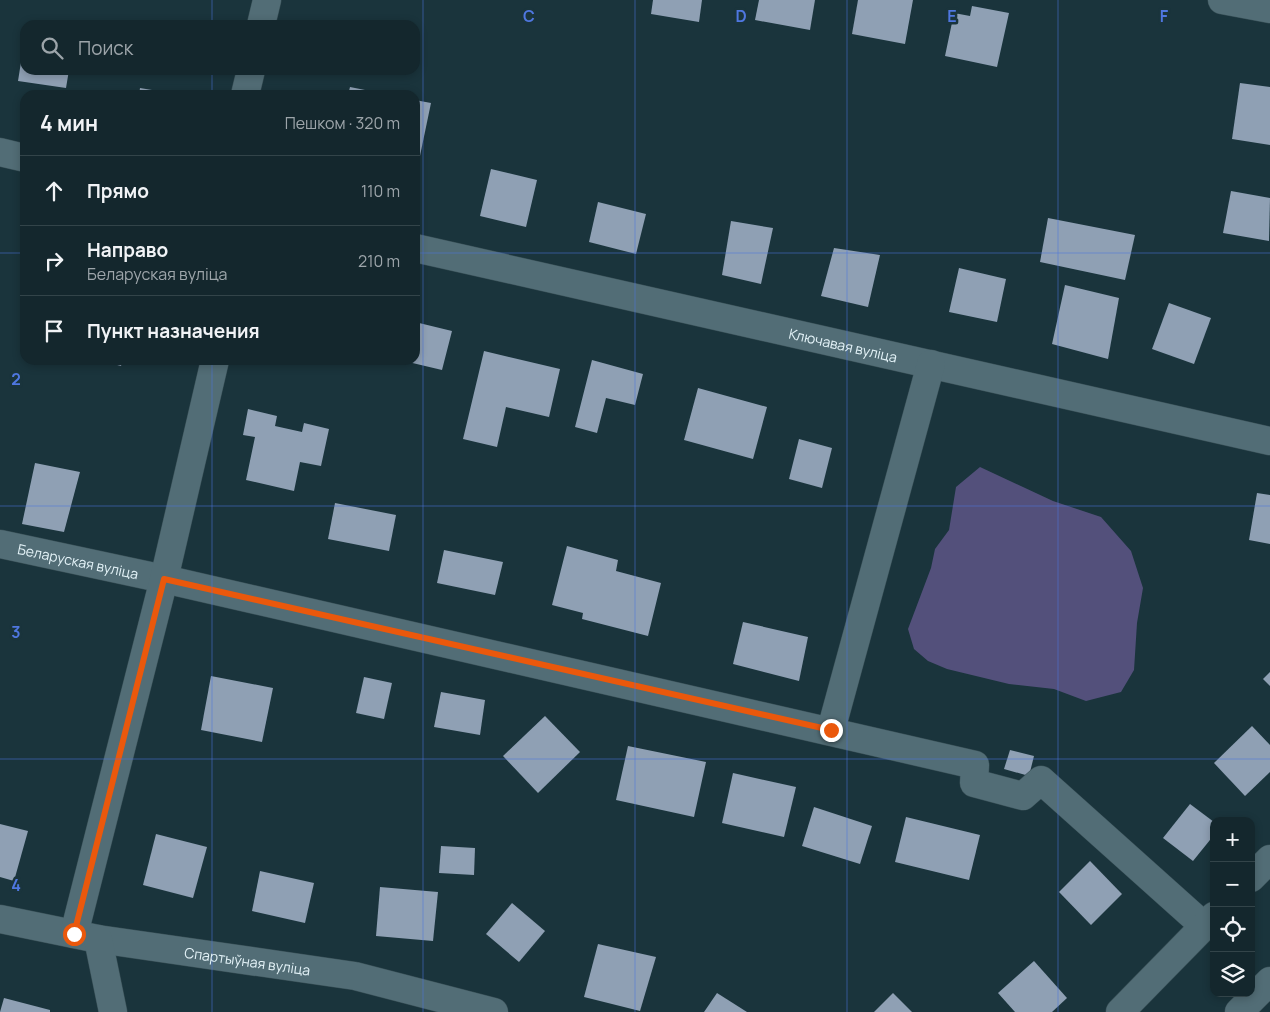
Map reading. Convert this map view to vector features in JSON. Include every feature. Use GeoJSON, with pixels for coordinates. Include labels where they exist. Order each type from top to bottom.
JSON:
{"type":"FeatureCollection","features":[{"type":"Feature","properties":{"kind":"street"},"geometry":{"type":"LineString","coordinates":[[262,20],[267,0]]}},
{"type":"Feature","properties":{"kind":"street"},"geometry":{"type":"LineString","coordinates":[[1222,0],[1270,9]]}},
{"type":"Feature","properties":{"kind":"street"},"geometry":{"type":"LineString","coordinates":[[247,90],[250,75]]}},
{"type":"Feature","properties":{"kind":"street"},"geometry":{"type":"LineString","coordinates":[[0,152],[20,157]]}},
{"type":"Feature","properties":{"kind":"street","name":"Ключавая вуліца"},"geometry":{"type":"LineString","coordinates":[[420,249],[1270,441]]}},
{"type":"Feature","properties":{"kind":"street"},"geometry":{"type":"LineString","coordinates":[[831,730],[931,364]]}},
{"type":"Feature","properties":{"kind":"street"},"geometry":{"type":"LineString","coordinates":[[113,1012],[86,937],[164,579],[214,365]]}},
{"type":"Feature","properties":{"kind":"street","name":"Беларуская вуліца"},"geometry":{"type":"LineString","coordinates":[[0,544],[164,579],[831,730],[975,765],[974,783],[1024,796],[1042,780],[1209,921]]}},
{"type":"Feature","properties":{"kind":"street"},"geometry":{"type":"LineString","coordinates":[[1255,874],[1270,859]]}},
{"type":"Feature","properties":{"kind":"street","name":"Спартыўная вуліца"},"geometry":{"type":"LineString","coordinates":[[0,919],[86,937],[355,976],[494,1012]]}},
{"type":"Feature","properties":{"kind":"street"},"geometry":{"type":"LineString","coordinates":[[1120,1012],[1209,921]]}},
{"type":"Feature","properties":{"kind":"street"},"geometry":{"type":"LineString","coordinates":[[1239,1012],[1270,981]]}},
{"type":"Feature","properties":{"kind":"shaded area"},"geometry":{"type":"Polygon","coordinates":[[[980,467],[1053,501],[1101,517],[1131,551],[1143,588],[1137,623],[1134,670],[1121,692],[1086,701],[1054,689],[1009,684],[947,669],[928,661],[914,649],[908,629],[931,568],[935,549],[949,530],[956,487],[980,467]]]}},
{"type":"Feature","properties":{"kind":"building"},"geometry":{"type":"Polygon","coordinates":[[[653,0],[702,0],[699,22],[651,14],[653,0]]]}},
{"type":"Feature","properties":{"kind":"building"},"geometry":{"type":"Polygon","coordinates":[[[759,0],[815,0],[810,30],[755,20],[759,0]]]}},
{"type":"Feature","properties":{"kind":"building"},"geometry":{"type":"Polygon","coordinates":[[[858,0],[913,0],[905,44],[852,34],[858,0]]]}},
{"type":"Feature","properties":{"kind":"building"},"geometry":{"type":"Polygon","coordinates":[[[972,6],[1009,13],[997,67],[945,56],[954,13],[970,16],[972,6]]]}},
{"type":"Feature","properties":{"kind":"building"},"geometry":{"type":"Polygon","coordinates":[[[20,68],[20,75],[68,75],[66,88],[18,81],[20,68]]]}},
{"type":"Feature","properties":{"kind":"building"},"geometry":{"type":"Polygon","coordinates":[[[1240,83],[1270,87],[1270,145],[1232,139],[1240,83]]]}},
{"type":"Feature","properties":{"kind":"building"},"geometry":{"type":"Polygon","coordinates":[[[350,87],[365,90],[349,90],[350,87]]]}},
{"type":"Feature","properties":{"kind":"building"},"geometry":{"type":"Polygon","coordinates":[[[420,101],[431,103],[420,156],[420,101]]]}},
{"type":"Feature","properties":{"kind":"building"},"geometry":{"type":"Polygon","coordinates":[[[491,169],[537,180],[526,227],[480,216],[491,169]]]}},
{"type":"Feature","properties":{"kind":"building"},"geometry":{"type":"Polygon","coordinates":[[[1231,191],[1270,198],[1269,241],[1223,233],[1231,191]]]}},
{"type":"Feature","properties":{"kind":"building"},"geometry":{"type":"Polygon","coordinates":[[[598,202],[646,214],[636,254],[589,242],[598,202]]]}},
{"type":"Feature","properties":{"kind":"building"},"geometry":{"type":"Polygon","coordinates":[[[1048,218],[1135,235],[1125,280],[1040,262],[1048,218]]]}},
{"type":"Feature","properties":{"kind":"building"},"geometry":{"type":"Polygon","coordinates":[[[731,221],[773,228],[761,284],[722,275],[731,221]]]}},
{"type":"Feature","properties":{"kind":"building"},"geometry":{"type":"Polygon","coordinates":[[[834,248],[880,255],[868,307],[821,296],[834,248]]]}},
{"type":"Feature","properties":{"kind":"building"},"geometry":{"type":"Polygon","coordinates":[[[959,268],[1006,279],[997,322],[949,312],[959,268]]]}},
{"type":"Feature","properties":{"kind":"building"},"geometry":{"type":"Polygon","coordinates":[[[1065,285],[1119,298],[1108,359],[1052,344],[1065,285]]]}},
{"type":"Feature","properties":{"kind":"building"},"geometry":{"type":"Polygon","coordinates":[[[1169,303],[1211,318],[1194,364],[1152,349],[1169,303]]]}},
{"type":"Feature","properties":{"kind":"building"},"geometry":{"type":"Polygon","coordinates":[[[420,323],[452,331],[442,370],[420,365],[420,323]]]}},
{"type":"Feature","properties":{"kind":"building"},"geometry":{"type":"Polygon","coordinates":[[[484,351],[560,369],[549,417],[506,407],[497,447],[463,439],[484,351]]]}},
{"type":"Feature","properties":{"kind":"building"},"geometry":{"type":"Polygon","coordinates":[[[592,360],[643,374],[635,405],[606,398],[597,433],[575,427],[592,360]]]}},
{"type":"Feature","properties":{"kind":"building"},"geometry":{"type":"Polygon","coordinates":[[[698,388],[767,407],[753,459],[684,440],[698,388]]]}},
{"type":"Feature","properties":{"kind":"building"},"geometry":{"type":"Polygon","coordinates":[[[248,409],[277,416],[275,426],[302,432],[304,423],[329,429],[321,466],[300,462],[294,491],[246,480],[255,437],[243,435],[248,409]]]}},
{"type":"Feature","properties":{"kind":"building"},"geometry":{"type":"Polygon","coordinates":[[[799,439],[832,448],[822,488],[789,479],[799,439]]]}},
{"type":"Feature","properties":{"kind":"building"},"geometry":{"type":"Polygon","coordinates":[[[35,463],[80,472],[64,532],[22,524],[35,463]]]}},
{"type":"Feature","properties":{"kind":"building"},"geometry":{"type":"Polygon","coordinates":[[[1257,493],[1270,495],[1270,544],[1249,540],[1257,493]]]}},
{"type":"Feature","properties":{"kind":"building"},"geometry":{"type":"Polygon","coordinates":[[[335,503],[396,515],[389,551],[328,539],[335,503]]]}},
{"type":"Feature","properties":{"kind":"building"},"geometry":{"type":"Polygon","coordinates":[[[567,546],[618,560],[616,571],[661,583],[648,636],[582,619],[583,613],[552,605],[567,546]]]}},
{"type":"Feature","properties":{"kind":"building"},"geometry":{"type":"Polygon","coordinates":[[[444,550],[503,562],[495,595],[437,583],[444,550]]]}},
{"type":"Feature","properties":{"kind":"building"},"geometry":{"type":"Polygon","coordinates":[[[743,622],[808,637],[799,681],[733,664],[743,622]]]}},
{"type":"Feature","properties":{"kind":"building"},"geometry":{"type":"Polygon","coordinates":[[[1270,672],[1270,686],[1263,679],[1270,672]]]}},
{"type":"Feature","properties":{"kind":"building"},"geometry":{"type":"Polygon","coordinates":[[[211,676],[273,688],[262,742],[201,730],[211,676]]]}},
{"type":"Feature","properties":{"kind":"building"},"geometry":{"type":"Polygon","coordinates":[[[364,677],[392,683],[384,719],[356,713],[364,677]]]}},
{"type":"Feature","properties":{"kind":"building"},"geometry":{"type":"Polygon","coordinates":[[[441,692],[485,700],[480,735],[434,727],[441,692]]]}},
{"type":"Feature","properties":{"kind":"building"},"geometry":{"type":"Polygon","coordinates":[[[545,716],[580,752],[538,793],[503,756],[545,716]]]}},
{"type":"Feature","properties":{"kind":"building"},"geometry":{"type":"Polygon","coordinates":[[[1252,726],[1270,745],[1270,772],[1245,796],[1214,763],[1252,726]]]}},
{"type":"Feature","properties":{"kind":"building"},"geometry":{"type":"Polygon","coordinates":[[[628,746],[706,762],[694,817],[616,800],[628,746]]]}},
{"type":"Feature","properties":{"kind":"building"},"geometry":{"type":"Polygon","coordinates":[[[1010,750],[1034,756],[1029,776],[1004,769],[1010,750]]]}},
{"type":"Feature","properties":{"kind":"building"},"geometry":{"type":"Polygon","coordinates":[[[733,773],[796,787],[784,837],[722,823],[733,773]]]}},
{"type":"Feature","properties":{"kind":"building"},"geometry":{"type":"Polygon","coordinates":[[[1190,804],[1210,819],[1210,840],[1193,861],[1163,838],[1190,804]]]}},
{"type":"Feature","properties":{"kind":"building"},"geometry":{"type":"Polygon","coordinates":[[[814,807],[872,826],[860,864],[802,846],[814,807]]]}},
{"type":"Feature","properties":{"kind":"building"},"geometry":{"type":"Polygon","coordinates":[[[906,817],[980,835],[969,880],[895,862],[906,817]]]}},
{"type":"Feature","properties":{"kind":"building"},"geometry":{"type":"Polygon","coordinates":[[[0,824],[28,831],[14,881],[0,877],[0,824]]]}},
{"type":"Feature","properties":{"kind":"building"},"geometry":{"type":"Polygon","coordinates":[[[156,834],[207,847],[193,898],[143,885],[156,834]]]}},
{"type":"Feature","properties":{"kind":"building"},"geometry":{"type":"Polygon","coordinates":[[[441,846],[475,848],[474,875],[439,873],[441,846]]]}},
{"type":"Feature","properties":{"kind":"building"},"geometry":{"type":"Polygon","coordinates":[[[1090,861],[1122,894],[1091,925],[1059,892],[1090,861]]]}},
{"type":"Feature","properties":{"kind":"building"},"geometry":{"type":"Polygon","coordinates":[[[260,871],[314,883],[305,923],[252,911],[260,871]]]}},
{"type":"Feature","properties":{"kind":"building"},"geometry":{"type":"Polygon","coordinates":[[[380,887],[438,892],[433,941],[376,936],[380,887]]]}},
{"type":"Feature","properties":{"kind":"building"},"geometry":{"type":"Polygon","coordinates":[[[512,903],[545,931],[519,962],[486,934],[512,903]]]}},
{"type":"Feature","properties":{"kind":"building"},"geometry":{"type":"Polygon","coordinates":[[[598,944],[656,957],[640,1011],[584,997],[598,944]]]}},
{"type":"Feature","properties":{"kind":"building"},"geometry":{"type":"Polygon","coordinates":[[[1034,961],[1067,998],[1052,1012],[1015,1012],[998,993],[1034,961]]]}},
{"type":"Feature","properties":{"kind":"building"},"geometry":{"type":"Polygon","coordinates":[[[717,993],[747,1012],[704,1012],[717,993]]]}},
{"type":"Feature","properties":{"kind":"building"},"geometry":{"type":"Polygon","coordinates":[[[893,993],[912,1012],[874,1012],[893,993]]]}},
{"type":"Feature","properties":{"kind":"building"},"geometry":{"type":"Polygon","coordinates":[[[4,998],[50,1010],[50,1012],[0,1012],[4,998]]]}},
{"type":"Feature","properties":{"kind":"route"},"geometry":{"type":"LineString","coordinates":[[74,934],[164,579],[831,730]]}}]}
